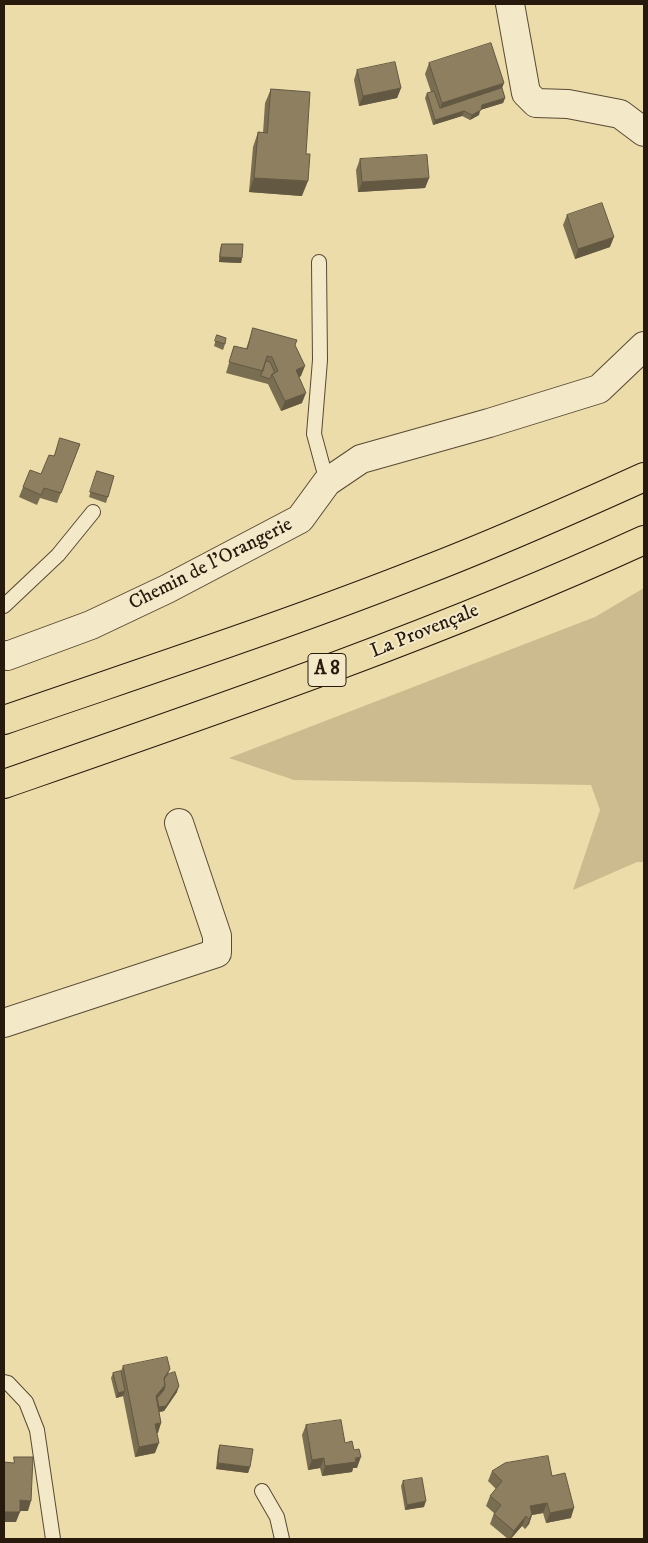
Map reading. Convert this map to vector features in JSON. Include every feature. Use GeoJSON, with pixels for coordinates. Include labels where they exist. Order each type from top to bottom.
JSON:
{"type":"FeatureCollection","features":[{"type":"Feature","properties":{"kind":"highway"},"geometry":{"type":"LineString","coordinates":[[4,720],[420,572],[537,525],[644,477]]}},
{"type":"Feature","properties":{"kind":"highway","name":"La Provençale"},"geometry":{"type":"LineString","coordinates":[[4,784],[348,662],[594,563],[644,540]]}},
{"type":"Feature","properties":{"kind":"street"},"geometry":{"type":"LineString","coordinates":[[510,4],[526,93],[536,103],[568,104],[620,114],[644,132]]}},
{"type":"Feature","properties":{"kind":"street","name":"Chemin de l'Orangerie"},"geometry":{"type":"LineString","coordinates":[[4,655],[7,656],[91,625],[168,588],[300,519],[327,482],[361,459],[489,424],[599,389],[644,346]]}},
{"type":"Feature","properties":{"kind":"street"},"geometry":{"type":"LineString","coordinates":[[4,1023],[217,953],[217,936],[179,823]]}},
{"type":"Feature","properties":{"kind":"lane"},"geometry":{"type":"LineString","coordinates":[[319,262],[320,360],[314,434],[327,482]]}},
{"type":"Feature","properties":{"kind":"lane"},"geometry":{"type":"LineString","coordinates":[[4,606],[58,555],[93,512]]}},
{"type":"Feature","properties":{"kind":"lane"},"geometry":{"type":"LineString","coordinates":[[4,1382],[8,1383],[26,1402],[37,1430],[53,1539]]}},
{"type":"Feature","properties":{"kind":"lane"},"geometry":{"type":"LineString","coordinates":[[262,1491],[277,1517],[282,1539]]}},
{"type":"Feature","properties":{"kind":"shaded area"},"geometry":{"type":"Polygon","coordinates":[[[644,588],[644,862],[637,862],[573,890],[600,810],[591,785],[294,780],[229,758],[595,617],[644,588]]]}},
{"type":"Feature","properties":{"kind":"building"},"geometry":{"type":"Polygon","coordinates":[[[491,43],[504,83],[442,103],[429,63],[491,43]]]}},
{"type":"Feature","properties":{"kind":"building"},"geometry":{"type":"Polygon","coordinates":[[[395,62],[401,88],[363,96],[357,70],[395,62]]]}},
{"type":"Feature","properties":{"kind":"building"},"geometry":{"type":"Polygon","coordinates":[[[502,88],[505,98],[482,105],[481,110],[472,115],[464,111],[435,120],[427,93],[434,91],[440,108],[502,88]]]}},
{"type":"Feature","properties":{"kind":"building"},"geometry":{"type":"Polygon","coordinates":[[[271,89],[310,92],[306,154],[310,154],[308,181],[254,178],[258,132],[267,133],[271,89]]]}},
{"type":"Feature","properties":{"kind":"building"},"geometry":{"type":"Polygon","coordinates":[[[427,155],[429,178],[362,182],[360,159],[427,155]]]}},
{"type":"Feature","properties":{"kind":"building"},"geometry":{"type":"Polygon","coordinates":[[[602,203],[614,237],[578,249],[567,215],[602,203]]]}},
{"type":"Feature","properties":{"kind":"building"},"geometry":{"type":"Polygon","coordinates":[[[222,244],[243,244],[242,258],[220,257],[222,244]]]}},
{"type":"Feature","properties":{"kind":"building"},"geometry":{"type":"Polygon","coordinates":[[[253,328],[297,340],[295,345],[305,366],[296,370],[306,393],[285,401],[272,374],[278,371],[272,357],[267,356],[263,371],[229,362],[234,346],[247,349],[253,328]]]}},
{"type":"Feature","properties":{"kind":"building"},"geometry":{"type":"Polygon","coordinates":[[[217,335],[226,338],[225,344],[215,341],[217,335]]]}},
{"type":"Feature","properties":{"kind":"building"},"geometry":{"type":"Polygon","coordinates":[[[266,361],[270,362],[275,373],[272,374],[270,379],[261,376],[266,361]]]}},
{"type":"Feature","properties":{"kind":"building"},"geometry":{"type":"Polygon","coordinates":[[[60,438],[80,444],[61,493],[44,488],[41,495],[23,487],[30,470],[41,474],[49,455],[54,456],[60,438]]]}},
{"type":"Feature","properties":{"kind":"building"},"geometry":{"type":"Polygon","coordinates":[[[97,471],[114,476],[108,497],[90,492],[97,471]]]}},
{"type":"Feature","properties":{"kind":"building"},"geometry":{"type":"Polygon","coordinates":[[[167,1357],[170,1369],[164,1378],[165,1385],[156,1396],[161,1423],[155,1424],[159,1443],[139,1447],[123,1366],[167,1357]]]}},
{"type":"Feature","properties":{"kind":"building"},"geometry":{"type":"Polygon","coordinates":[[[121,1371],[125,1391],[118,1393],[113,1373],[121,1371]]]}},
{"type":"Feature","properties":{"kind":"building"},"geometry":{"type":"Polygon","coordinates":[[[175,1372],[179,1386],[166,1406],[159,1407],[157,1398],[164,1390],[164,1379],[168,1374],[175,1372]]]}},
{"type":"Feature","properties":{"kind":"building"},"geometry":{"type":"Polygon","coordinates":[[[341,1420],[345,1443],[352,1441],[354,1450],[359,1449],[361,1457],[355,1458],[356,1462],[325,1466],[324,1458],[312,1460],[306,1425],[341,1420]]]}},
{"type":"Feature","properties":{"kind":"building"},"geometry":{"type":"Polygon","coordinates":[[[220,1445],[253,1449],[250,1467],[218,1463],[220,1445]]]}},
{"type":"Feature","properties":{"kind":"building"},"geometry":{"type":"Polygon","coordinates":[[[548,1456],[552,1476],[565,1473],[574,1508],[550,1513],[547,1503],[530,1506],[532,1514],[529,1519],[526,1516],[514,1531],[494,1514],[501,1505],[490,1496],[502,1481],[492,1471],[505,1463],[548,1456]]]}},
{"type":"Feature","properties":{"kind":"building"},"geometry":{"type":"Polygon","coordinates":[[[14,1457],[33,1457],[31,1501],[20,1500],[20,1512],[4,1512],[4,1462],[14,1463],[14,1457]]]}},
{"type":"Feature","properties":{"kind":"building"},"geometry":{"type":"Polygon","coordinates":[[[422,1478],[426,1501],[407,1505],[403,1481],[422,1478]]]}}]}
